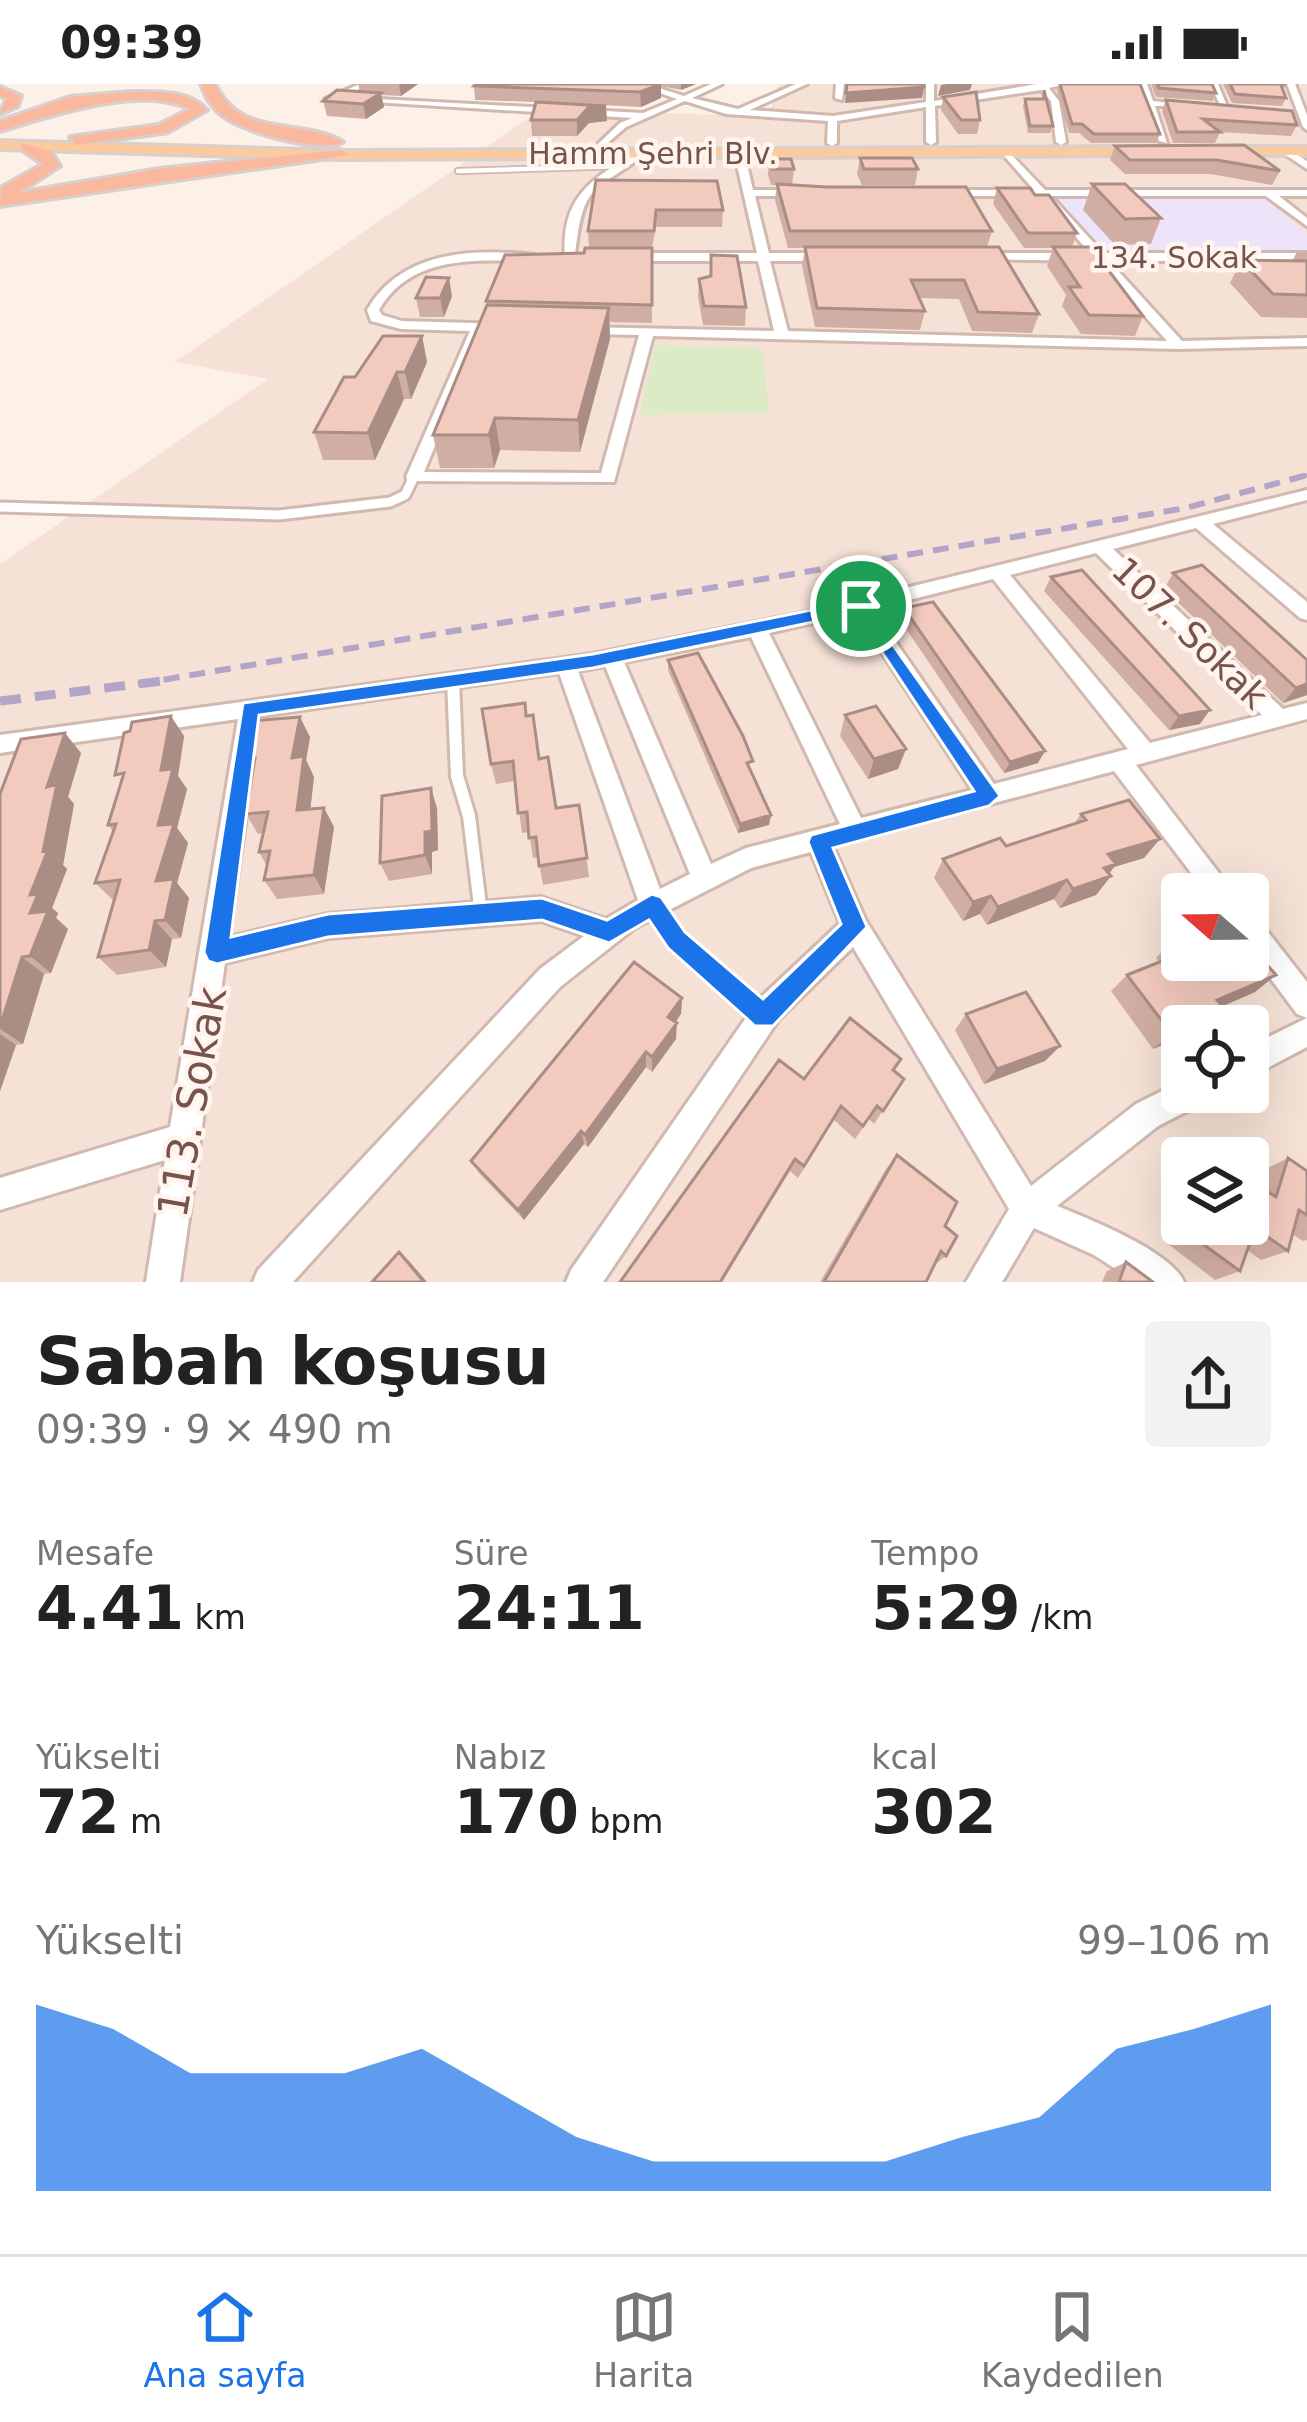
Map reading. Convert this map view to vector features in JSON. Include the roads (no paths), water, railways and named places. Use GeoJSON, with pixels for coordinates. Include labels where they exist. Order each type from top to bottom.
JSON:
{"type":"FeatureCollection","features":[{"type":"Feature","properties":{"kind":"highway"},"geometry":{"type":"LineString","coordinates":[[0,112],[84,84]]}},
{"type":"Feature","properties":{"kind":"highway"},"geometry":{"type":"LineString","coordinates":[[0,130],[116,84]]}},
{"type":"Feature","properties":{"kind":"highway"},"geometry":{"type":"LineString","coordinates":[[208,84],[222,110],[248,124],[362,147]]}},
{"type":"Feature","properties":{"kind":"highway"},"geometry":{"type":"LineString","coordinates":[[0,91],[14,96],[13,103],[0,112]]}},
{"type":"Feature","properties":{"kind":"highway"},"geometry":{"type":"LineString","coordinates":[[51,108],[157,93],[188,97],[200,110],[163,129],[76,140]]}},
{"type":"Feature","properties":{"kind":"highway"},"geometry":{"type":"LineString","coordinates":[[0,130],[45,154],[52,166],[0,197]]}},
{"type":"Feature","properties":{"kind":"highway"},"geometry":{"type":"LineString","coordinates":[[0,197],[181,171],[340,155]]}},
{"type":"Feature","properties":{"kind":"main road","name":"Hamm Şehri Blv."},"geometry":{"type":"LineString","coordinates":[[0,145],[76,140],[362,147],[1307,138]]}},
{"type":"Feature","properties":{"kind":"main road","name":"Hamm Şehri Blv."},"geometry":{"type":"LineString","coordinates":[[23,141],[340,155],[1307,151]]}},
{"type":"Feature","properties":{"kind":"street"},"geometry":{"type":"LineString","coordinates":[[368,84],[328,99],[645,116]]}},
{"type":"Feature","properties":{"kind":"street"},"geometry":{"type":"LineString","coordinates":[[638,84],[738,112],[833,119],[1062,84]]}},
{"type":"Feature","properties":{"kind":"street"},"geometry":{"type":"LineString","coordinates":[[602,145],[616,129],[718,84]]}},
{"type":"Feature","properties":{"kind":"street"},"geometry":{"type":"LineString","coordinates":[[738,112],[803,84]]}},
{"type":"Feature","properties":{"kind":"street"},"geometry":{"type":"LineString","coordinates":[[839,98],[840,84]]}},
{"type":"Feature","properties":{"kind":"street"},"geometry":{"type":"LineString","coordinates":[[930,84],[931,142]]}},
{"type":"Feature","properties":{"kind":"street"},"geometry":{"type":"LineString","coordinates":[[1143,84],[1164,141]]}},
{"type":"Feature","properties":{"kind":"street"},"geometry":{"type":"LineString","coordinates":[[1214,84],[1226,109]]}},
{"type":"Feature","properties":{"kind":"street"},"geometry":{"type":"LineString","coordinates":[[1291,84],[1307,127]]}},
{"type":"Feature","properties":{"kind":"street"},"geometry":{"type":"LineString","coordinates":[[1043,85],[1055,101],[1061,142]]}},
{"type":"Feature","properties":{"kind":"street"},"geometry":{"type":"LineString","coordinates":[[453,106],[469,95]]}},
{"type":"Feature","properties":{"kind":"street"},"geometry":{"type":"LineString","coordinates":[[1150,103],[1244,110]]}},
{"type":"Feature","properties":{"kind":"street"},"geometry":{"type":"LineString","coordinates":[[1281,113],[1299,115]]}},
{"type":"Feature","properties":{"kind":"street"},"geometry":{"type":"LineString","coordinates":[[832,143],[833,119]]}},
{"type":"Feature","properties":{"kind":"street"},"geometry":{"type":"LineString","coordinates":[[1006,151],[1178,345]]}},
{"type":"Feature","properties":{"kind":"street"},"geometry":{"type":"LineString","coordinates":[[1286,151],[1307,166]]}},
{"type":"Feature","properties":{"kind":"street"},"geometry":{"type":"LineString","coordinates":[[739,152],[782,335]]}},
{"type":"Feature","properties":{"kind":"street"},"geometry":{"type":"LineString","coordinates":[[569,257],[575,202],[584,188],[642,153]]}},
{"type":"Feature","properties":{"kind":"street"},"geometry":{"type":"LineString","coordinates":[[749,193],[816,193]]}},
{"type":"Feature","properties":{"kind":"street"},"geometry":{"type":"LineString","coordinates":[[928,193],[1307,193]]}},
{"type":"Feature","properties":{"kind":"street"},"geometry":{"type":"LineString","coordinates":[[1269,193],[1307,223]]}},
{"type":"Feature","properties":{"kind":"street","name":"134. Sokak"},"geometry":{"type":"LineString","coordinates":[[954,257],[1307,256]]}},
{"type":"Feature","properties":{"kind":"street"},"geometry":{"type":"LineString","coordinates":[[520,328],[401,325],[376,318],[373,310],[377,299],[418,269],[464,257],[590,257]]}},
{"type":"Feature","properties":{"kind":"street"},"geometry":{"type":"LineString","coordinates":[[612,257],[835,257]]}},
{"type":"Feature","properties":{"kind":"street"},"geometry":{"type":"LineString","coordinates":[[478,327],[414,477],[608,478],[647,332]]}},
{"type":"Feature","properties":{"kind":"street"},"geometry":{"type":"LineString","coordinates":[[562,329],[1178,345],[1307,342]]}},
{"type":"Feature","properties":{"kind":"street"},"geometry":{"type":"LineString","coordinates":[[0,745],[566,664],[758,629],[1307,495]]}},
{"type":"Feature","properties":{"kind":"street"},"geometry":{"type":"LineString","coordinates":[[1200,522],[1307,613]]}},
{"type":"Feature","properties":{"kind":"street","name":"107. Sokak"},"geometry":{"type":"LineString","coordinates":[[1100,547],[1280,719]]}},
{"type":"Feature","properties":{"kind":"street"},"geometry":{"type":"LineString","coordinates":[[997,572],[1146,755]]}},
{"type":"Feature","properties":{"kind":"street"},"geometry":{"type":"LineString","coordinates":[[861,606],[989,796]]}},
{"type":"Feature","properties":{"kind":"street"},"geometry":{"type":"LineString","coordinates":[[758,629],[856,832]]}},
{"type":"Feature","properties":{"kind":"street"},"geometry":{"type":"LineString","coordinates":[[611,657],[705,879]]}},
{"type":"Feature","properties":{"kind":"street"},"geometry":{"type":"LineString","coordinates":[[566,664],[652,905]]}},
{"type":"Feature","properties":{"kind":"street","name":"113. Sokak"},"geometry":{"type":"LineString","coordinates":[[164,1282],[250,709]]}},
{"type":"Feature","properties":{"kind":"street"},"geometry":{"type":"LineString","coordinates":[[270,1282],[550,978],[652,905],[746,859],[1307,711]]}},
{"type":"Feature","properties":{"kind":"street"},"geometry":{"type":"LineString","coordinates":[[1120,762],[1206,873]]}},
{"type":"Feature","properties":{"kind":"street"},"geometry":{"type":"LineString","coordinates":[[819,842],[854,927],[1027,1209],[1106,1243],[1167,1282]]}},
{"type":"Feature","properties":{"kind":"street"},"geometry":{"type":"LineString","coordinates":[[217,952],[328,926],[542,909],[609,932]]}},
{"type":"Feature","properties":{"kind":"street"},"geometry":{"type":"LineString","coordinates":[[583,1282],[764,1016],[854,927]]}},
{"type":"Feature","properties":{"kind":"street"},"geometry":{"type":"LineString","coordinates":[[1269,954],[1307,1004]]}},
{"type":"Feature","properties":{"kind":"street"},"geometry":{"type":"LineString","coordinates":[[1269,1052],[1307,1032]]}},
{"type":"Feature","properties":{"kind":"street"},"geometry":{"type":"LineString","coordinates":[[983,1282],[1027,1209],[1161,1108]]}},
{"type":"Feature","properties":{"kind":"street"},"geometry":{"type":"LineString","coordinates":[[0,1194],[182,1139]]}},
{"type":"Feature","properties":{"kind":"lane"},"geometry":{"type":"LineString","coordinates":[[458,171],[621,166]]}},
{"type":"Feature","properties":{"kind":"lane"},"geometry":{"type":"LineString","coordinates":[[0,507],[278,515],[390,502],[405,495],[414,477]]}},
{"type":"Feature","properties":{"kind":"lane"},"geometry":{"type":"LineString","coordinates":[[453,680],[457,776],[469,816],[482,914]]}},
{"type":"Feature","properties":{"kind":"lane"},"geometry":{"type":"LineString","coordinates":[[652,905],[676,940],[764,1016]]}},
{"type":"Feature","properties":{"kind":"railway"},"geometry":{"type":"LineString","coordinates":[[139,684],[1186,508],[1307,475],[1300,477]]}},
{"type":"Feature","properties":{"kind":"railway"},"geometry":{"type":"LineString","coordinates":[[139,684],[162,681]]}},
{"type":"Feature","properties":{"kind":"railway"},"geometry":{"type":"LineString","coordinates":[[0,701],[139,684]]}}]}
